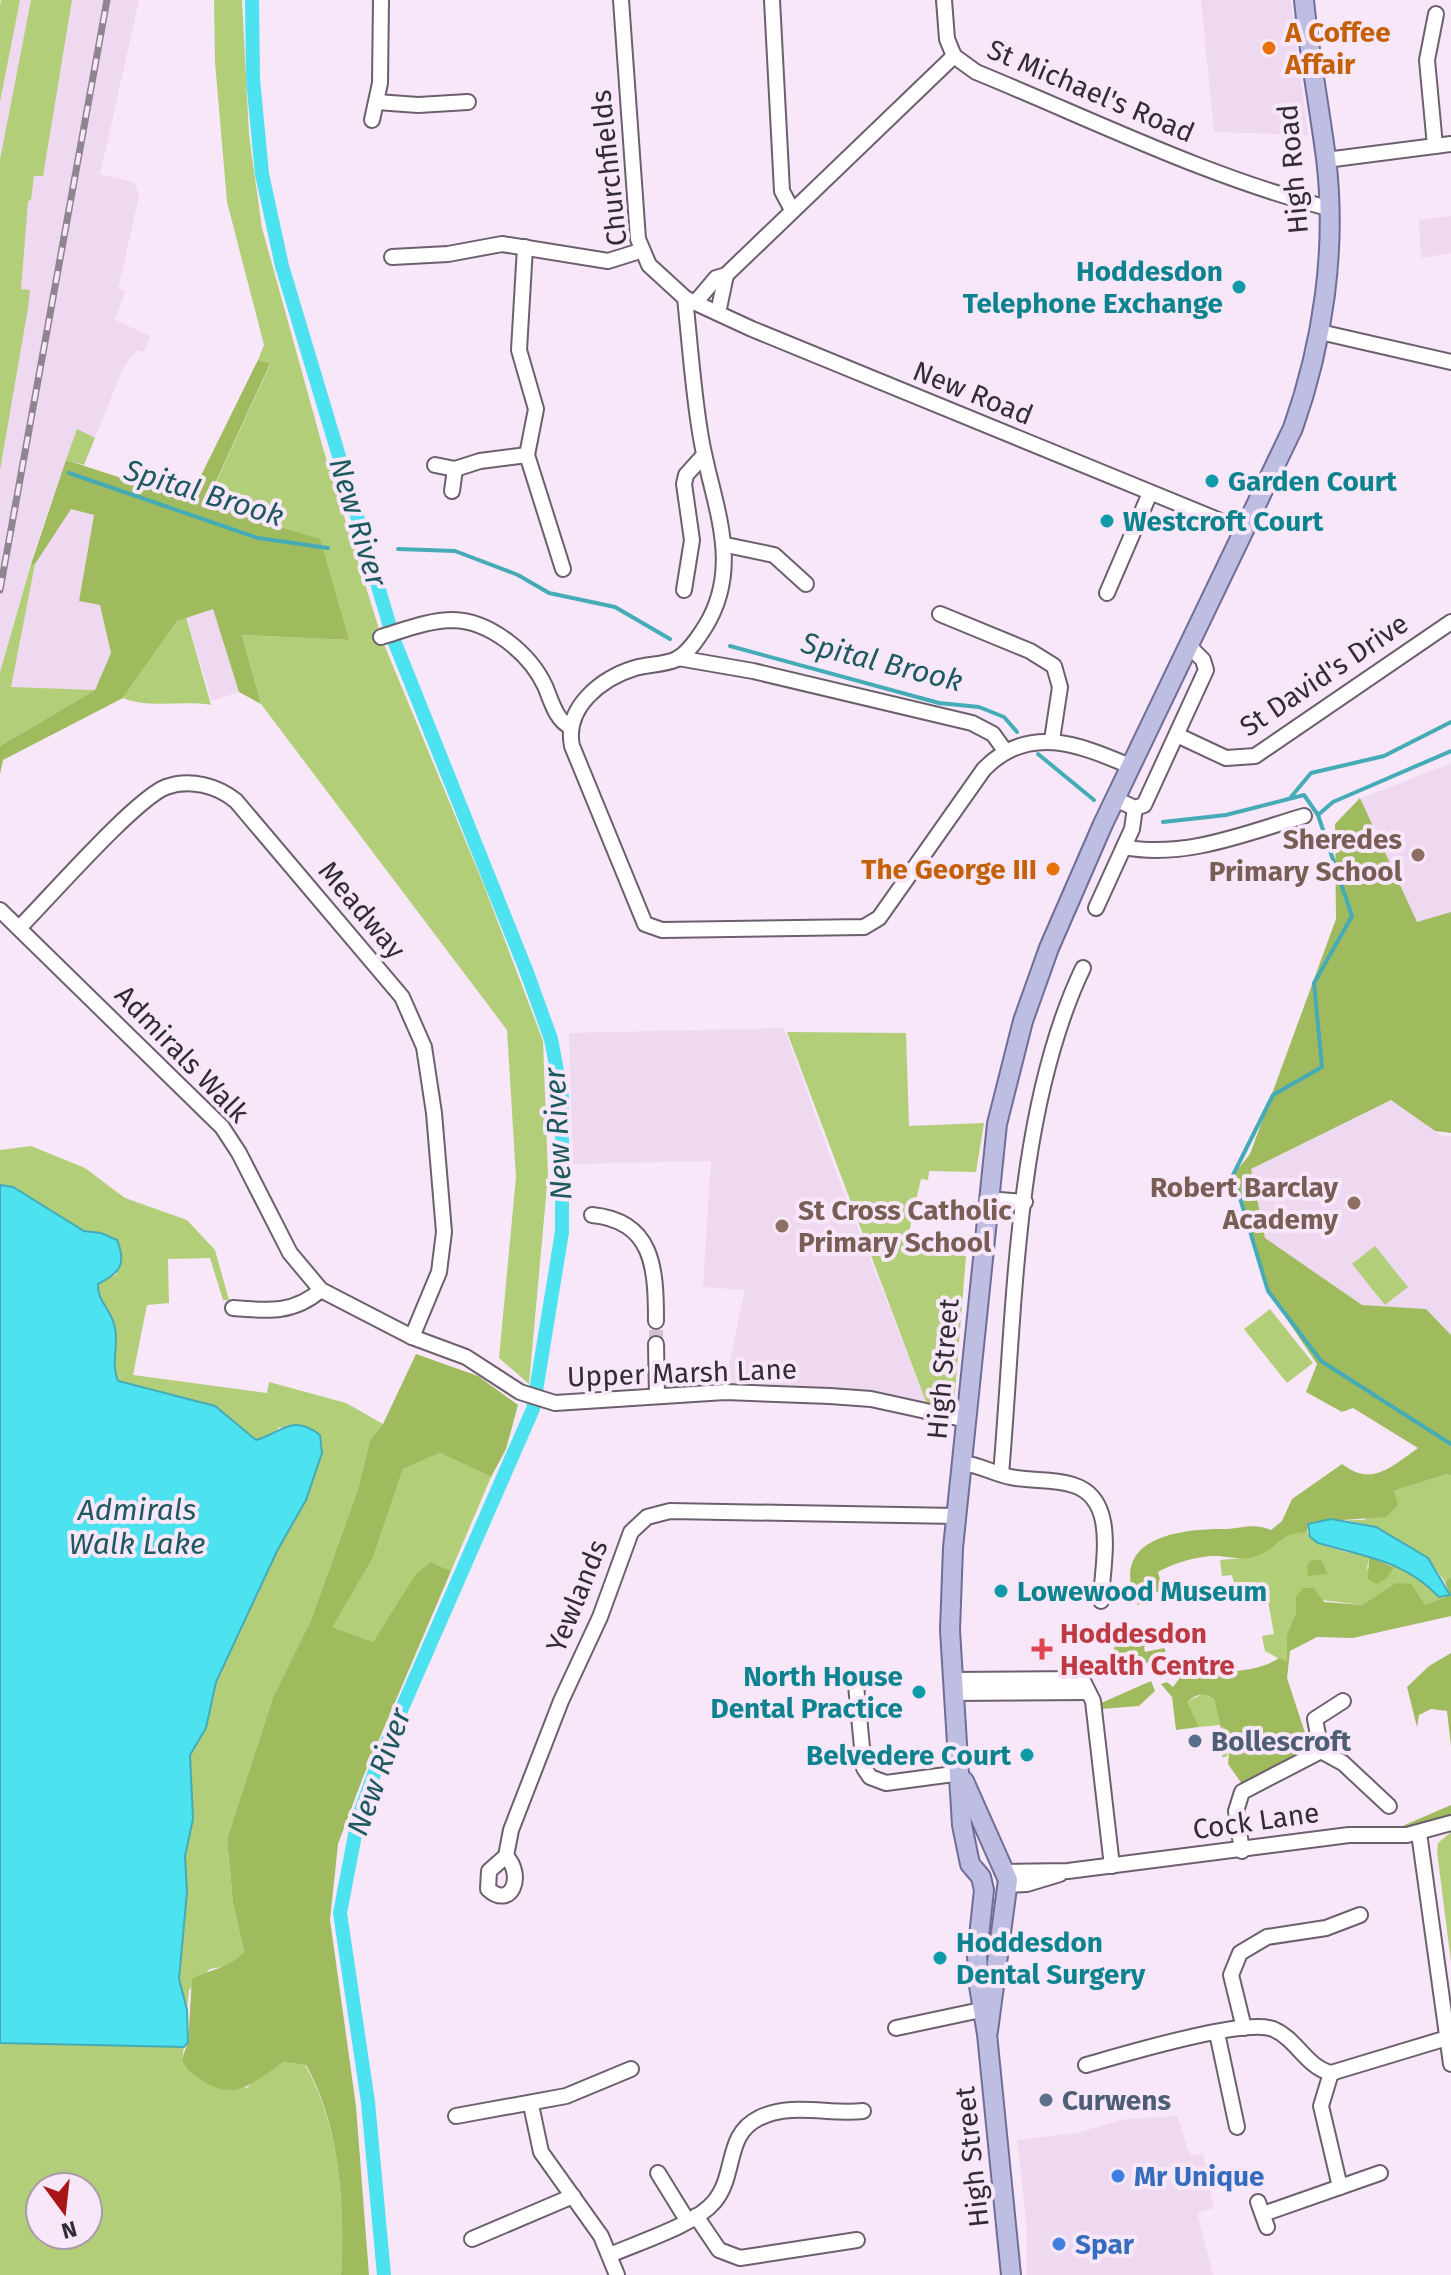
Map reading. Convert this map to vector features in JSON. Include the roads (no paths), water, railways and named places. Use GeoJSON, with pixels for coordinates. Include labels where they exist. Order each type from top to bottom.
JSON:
{"type":"FeatureCollection","features":[{"type":"Feature","properties":{"kind":"main road","name":"High Road"},"geometry":{"type":"LineString","coordinates":[[1245,531],[1293,428],[1310,380],[1320,332],[1329,240],[1326,160],[1304,0]]}},
{"type":"Feature","properties":{"kind":"main road","name":"High Street"},"geometry":{"type":"LineString","coordinates":[[987,2008],[977,1955],[983,1884],[970,1864],[964,1842],[950,1605],[988,1199],[1002,1101],[1031,996],[1130,766],[1245,531]]}},
{"type":"Feature","properties":{"kind":"main road","name":"High Street"},"geometry":{"type":"LineString","coordinates":[[961,1773],[1004,1879],[987,2008],[987,2034],[1011,2275]]}},
{"type":"Feature","properties":{"kind":"main road"},"geometry":{"type":"LineString","coordinates":[[983,1884],[989,1868],[1004,1879]]}},
{"type":"Feature","properties":{"kind":"street"},"geometry":{"type":"LineString","coordinates":[[372,120],[377,102],[381,0]]}},
{"type":"Feature","properties":{"kind":"street","name":"Churchfields"},"geometry":{"type":"LineString","coordinates":[[621,0],[635,224],[640,251],[661,280],[690,300]]}},
{"type":"Feature","properties":{"kind":"street"},"geometry":{"type":"LineString","coordinates":[[772,0],[782,191],[792,210]]}},
{"type":"Feature","properties":{"kind":"street"},"geometry":{"type":"LineString","coordinates":[[944,0],[947,39],[954,56]]}},
{"type":"Feature","properties":{"kind":"street"},"geometry":{"type":"LineString","coordinates":[[1435,146],[1427,60],[1436,14]]}},
{"type":"Feature","properties":{"kind":"street","name":"St Michael's Road"},"geometry":{"type":"LineString","coordinates":[[690,300],[716,278],[726,275],[954,56],[976,72],[1203,166],[1279,195],[1328,208]]}},
{"type":"Feature","properties":{"kind":"street"},"geometry":{"type":"LineString","coordinates":[[377,102],[468,102]]}},
{"type":"Feature","properties":{"kind":"street"},"geometry":{"type":"LineString","coordinates":[[1326,160],[1451,144]]}},
{"type":"Feature","properties":{"kind":"street"},"geometry":{"type":"LineString","coordinates":[[392,257],[448,254],[492,245],[525,247],[608,261],[640,251]]}},
{"type":"Feature","properties":{"kind":"street"},"geometry":{"type":"LineString","coordinates":[[525,247],[519,330],[521,360],[535,401],[527,455],[543,516],[558,545],[563,569]]}},
{"type":"Feature","properties":{"kind":"street"},"geometry":{"type":"LineString","coordinates":[[718,313],[726,275]]}},
{"type":"Feature","properties":{"kind":"street"},"geometry":{"type":"LineString","coordinates":[[678,658],[698,637],[717,602],[726,545],[704,455],[697,410],[690,300]]}},
{"type":"Feature","properties":{"kind":"street","name":"New Road"},"geometry":{"type":"LineString","coordinates":[[690,300],[1245,531]]}},
{"type":"Feature","properties":{"kind":"street"},"geometry":{"type":"LineString","coordinates":[[1320,332],[1451,362]]}},
{"type":"Feature","properties":{"kind":"street"},"geometry":{"type":"LineString","coordinates":[[435,465],[455,469],[480,461],[527,455]]}},
{"type":"Feature","properties":{"kind":"street"},"geometry":{"type":"LineString","coordinates":[[684,590],[692,551],[684,484],[686,475],[704,455]]}},
{"type":"Feature","properties":{"kind":"street"},"geometry":{"type":"LineString","coordinates":[[452,491],[455,469]]}},
{"type":"Feature","properties":{"kind":"street"},"geometry":{"type":"LineString","coordinates":[[1107,593],[1150,493]]}},
{"type":"Feature","properties":{"kind":"street"},"geometry":{"type":"LineString","coordinates":[[726,545],[774,555],[806,584]]}},
{"type":"Feature","properties":{"kind":"street"},"geometry":{"type":"LineString","coordinates":[[940,614],[1030,651],[1054,666],[1060,687],[1052,740]]}},
{"type":"Feature","properties":{"kind":"street","name":"St David's Drive"},"geometry":{"type":"LineString","coordinates":[[1179,736],[1226,758],[1255,756],[1451,618]]}},
{"type":"Feature","properties":{"kind":"street"},"geometry":{"type":"LineString","coordinates":[[381,637],[423,625],[463,621],[516,647],[537,671],[562,722],[571,727]]}},
{"type":"Feature","properties":{"kind":"street"},"geometry":{"type":"LineString","coordinates":[[1135,808],[1148,801],[1206,670],[1203,660],[1188,645]]}},
{"type":"Feature","properties":{"kind":"street"},"geometry":{"type":"LineString","coordinates":[[1006,752],[993,734],[972,723],[753,671],[678,658],[631,670],[600,686],[582,703],[571,727],[572,746],[644,921],[657,930],[870,925],[879,918],[984,769],[1006,752],[1040,740],[1052,740],[1083,746],[1130,766]]}},
{"type":"Feature","properties":{"kind":"street","name":"Meadway"},"geometry":{"type":"LineString","coordinates":[[19,928],[104,841],[164,788],[204,785],[220,790],[236,801],[402,997],[421,1035],[434,1113],[444,1245],[439,1272],[412,1337]]}},
{"type":"Feature","properties":{"kind":"street"},"geometry":{"type":"LineString","coordinates":[[1115,799],[1135,808]]}},
{"type":"Feature","properties":{"kind":"street"},"geometry":{"type":"LineString","coordinates":[[1096,908],[1134,823],[1135,808]]}},
{"type":"Feature","properties":{"kind":"street"},"geometry":{"type":"LineString","coordinates":[[1124,847],[1153,852],[1186,848],[1304,816]]}},
{"type":"Feature","properties":{"kind":"street","name":"Admirals Walk"},"geometry":{"type":"LineString","coordinates":[[0,910],[222,1127],[239,1153],[290,1253],[321,1290],[412,1337]]}},
{"type":"Feature","properties":{"kind":"street"},"geometry":{"type":"LineString","coordinates":[[1001,1474],[1025,1202],[1043,1081],[1058,1030],[1083,968]]}},
{"type":"Feature","properties":{"kind":"street"},"geometry":{"type":"LineString","coordinates":[[988,1199],[1025,1202]]}},
{"type":"Feature","properties":{"kind":"street"},"geometry":{"type":"LineString","coordinates":[[592,1215],[621,1219],[638,1233],[649,1256],[656,1321]]}},
{"type":"Feature","properties":{"kind":"street"},"geometry":{"type":"LineString","coordinates":[[233,1308],[285,1310],[301,1305],[321,1290]]}},
{"type":"Feature","properties":{"kind":"street","name":"Upper Marsh Lane"},"geometry":{"type":"LineString","coordinates":[[412,1337],[466,1357],[520,1392],[551,1403],[725,1392],[830,1396],[871,1399],[967,1420]]}},
{"type":"Feature","properties":{"kind":"street"},"geometry":{"type":"LineString","coordinates":[[656,1344],[657,1396]]}},
{"type":"Feature","properties":{"kind":"street"},"geometry":{"type":"LineString","coordinates":[[962,1463],[978,1464],[1001,1474],[1070,1484],[1095,1497],[1103,1515],[1101,1601]]}},
{"type":"Feature","properties":{"kind":"street","name":"Yewlands"},"geometry":{"type":"LineString","coordinates":[[506,1856],[511,1830],[561,1701],[600,1617],[631,1532],[647,1517],[670,1511],[957,1516]]}},
{"type":"Feature","properties":{"kind":"street"},"geometry":{"type":"LineString","coordinates":[[856,1685],[864,1768],[870,1777],[886,1783],[961,1773]]}},
{"type":"Feature","properties":{"kind":"street"},"geometry":{"type":"LineString","coordinates":[[953,1686],[1085,1685],[1093,1701],[1112,1866]]}},
{"type":"Feature","properties":{"kind":"street"},"geometry":{"type":"LineString","coordinates":[[1321,1751],[1315,1719],[1343,1701]]}},
{"type":"Feature","properties":{"kind":"street"},"geometry":{"type":"LineString","coordinates":[[1321,1751],[1343,1763],[1389,1806]]}},
{"type":"Feature","properties":{"kind":"street"},"geometry":{"type":"LineString","coordinates":[[1242,1851],[1236,1811],[1242,1792],[1321,1751]]}},
{"type":"Feature","properties":{"kind":"street","name":"Cock Lane"},"geometry":{"type":"LineString","coordinates":[[1004,1879],[1349,1835],[1419,1833],[1451,1823]]}},
{"type":"Feature","properties":{"kind":"street"},"geometry":{"type":"LineString","coordinates":[[1419,1833],[1451,2064]]}},
{"type":"Feature","properties":{"kind":"street"},"geometry":{"type":"LineString","coordinates":[[1244,2028],[1231,1975],[1240,1953],[1267,1937],[1317,1930],[1360,1915]]}},
{"type":"Feature","properties":{"kind":"street"},"geometry":{"type":"LineString","coordinates":[[896,2028],[987,2008]]}},
{"type":"Feature","properties":{"kind":"street"},"geometry":{"type":"LineString","coordinates":[[1086,2065],[1217,2033],[1260,2026],[1278,2032],[1315,2065],[1331,2073],[1447,2038]]}},
{"type":"Feature","properties":{"kind":"street"},"geometry":{"type":"LineString","coordinates":[[1217,2033],[1237,2127]]}},
{"type":"Feature","properties":{"kind":"street"},"geometry":{"type":"LineString","coordinates":[[456,2116],[531,2105],[603,2084],[631,2069]]}},
{"type":"Feature","properties":{"kind":"street"},"geometry":{"type":"LineString","coordinates":[[1331,2073],[1321,2106],[1340,2187]]}},
{"type":"Feature","properties":{"kind":"street"},"geometry":{"type":"LineString","coordinates":[[531,2105],[541,2152],[610,2255],[617,2275]]}},
{"type":"Feature","properties":{"kind":"street"},"geometry":{"type":"LineString","coordinates":[[610,2255],[691,2218],[720,2194],[736,2139],[759,2118],[786,2110],[863,2111]]}},
{"type":"Feature","properties":{"kind":"street"},"geometry":{"type":"LineString","coordinates":[[658,2173],[719,2250],[740,2258],[857,2240]]}},
{"type":"Feature","properties":{"kind":"street"},"geometry":{"type":"LineString","coordinates":[[1263,2214],[1380,2173]]}},
{"type":"Feature","properties":{"kind":"street"},"geometry":{"type":"LineString","coordinates":[[472,2239],[573,2196]]}},
{"type":"Feature","properties":{"kind":"water","name":"Admirals Walk Lake"},"geometry":{"type":"Polygon","coordinates":[[[0,1185],[13,1187],[84,1231],[101,1233],[117,1240],[120,1267],[98,1284],[116,1331],[115,1367],[118,1381],[215,1406],[256,1440],[294,1425],[320,1435],[322,1453],[306,1500],[277,1551],[216,1682],[206,1728],[190,1755],[193,1819],[185,1856],[187,1892],[179,1979],[187,2010],[188,2042],[184,2047],[0,2043],[0,1185]]]}},
{"type":"Feature","properties":{"kind":"water"},"geometry":{"type":"Polygon","coordinates":[[[1331,1519],[1376,1527],[1428,1558],[1450,1595],[1439,1597],[1398,1567],[1318,1543],[1310,1537],[1308,1524],[1331,1519]]]}},
{"type":"Feature","properties":{"kind":"waterway","name":"New River"},"geometry":{"type":"LineString","coordinates":[[252,0],[253,79],[262,174],[282,266],[395,643],[526,970],[551,1039],[562,1097],[562,1232],[533,1409],[378,1763],[358,1819],[340,1913],[368,2102],[384,2275]]}},
{"type":"Feature","properties":{"kind":"waterway","name":"Spital Brook"},"geometry":{"type":"LineString","coordinates":[[69,473],[258,538],[328,548]]}},
{"type":"Feature","properties":{"kind":"waterway","name":"Spital Brook"},"geometry":{"type":"LineString","coordinates":[[398,549],[455,551],[518,575],[549,593],[615,607],[670,639]]}},
{"type":"Feature","properties":{"kind":"waterway","name":"Spital Brook"},"geometry":{"type":"LineString","coordinates":[[730,646],[939,703],[979,707],[1004,717],[1017,732]]}},
{"type":"Feature","properties":{"kind":"waterway"},"geometry":{"type":"LineString","coordinates":[[1291,797],[1311,773],[1384,756],[1451,722]]}},
{"type":"Feature","properties":{"kind":"waterway"},"geometry":{"type":"LineString","coordinates":[[1318,815],[1333,802],[1451,751]]}},
{"type":"Feature","properties":{"kind":"waterway","name":"Spital Brook"},"geometry":{"type":"LineString","coordinates":[[1038,754],[1094,800]]}},
{"type":"Feature","properties":{"kind":"waterway","name":"Spital Brook"},"geometry":{"type":"LineString","coordinates":[[1163,822],[1226,815],[1304,795],[1318,815],[1352,916],[1314,983],[1322,1067],[1273,1095],[1233,1175],[1268,1291],[1321,1361],[1451,1444]]}},
{"type":"Feature","properties":{"kind":"tunnel"},"geometry":{"type":"LineString","coordinates":[[656,1321],[656,1344]]}},
{"type":"Feature","properties":{"kind":"railway"},"geometry":{"type":"LineString","coordinates":[[0,590],[107,0]]}},
{"type":"Feature","properties":{"kind":"place","name":"A Coffee Affair"},"geometry":{"type":"Point","coordinates":[1269,48]}},
{"type":"Feature","properties":{"kind":"place","name":"Hoddesdon Telephone Exchange"},"geometry":{"type":"Point","coordinates":[1239,287]}},
{"type":"Feature","properties":{"kind":"place","name":"Garden Court"},"geometry":{"type":"Point","coordinates":[1212,481]}},
{"type":"Feature","properties":{"kind":"place","name":"Westcroft Court"},"geometry":{"type":"Point","coordinates":[1107,521]}},
{"type":"Feature","properties":{"kind":"place","name":"Sheredes Primary School"},"geometry":{"type":"Point","coordinates":[1418,855]}},
{"type":"Feature","properties":{"kind":"place","name":"The George III"},"geometry":{"type":"Point","coordinates":[1053,869]}},
{"type":"Feature","properties":{"kind":"place","name":"Robert Barclay Academy"},"geometry":{"type":"Point","coordinates":[1354,1203]}},
{"type":"Feature","properties":{"kind":"place","name":"St Cross Catholic Primary School"},"geometry":{"type":"Point","coordinates":[782,1226]}},
{"type":"Feature","properties":{"kind":"place","name":"Lowewood Museum"},"geometry":{"type":"Point","coordinates":[1001,1591]}},
{"type":"Feature","properties":{"kind":"place","name":"Hoddesdon Health Centre"},"geometry":{"type":"Point","coordinates":[1042,1649]}},
{"type":"Feature","properties":{"kind":"place","name":"North House Dental Practice"},"geometry":{"type":"Point","coordinates":[919,1692]}},
{"type":"Feature","properties":{"kind":"place","name":"Bollescroft"},"geometry":{"type":"Point","coordinates":[1195,1741]}},
{"type":"Feature","properties":{"kind":"place","name":"Belvedere Court"},"geometry":{"type":"Point","coordinates":[1027,1755]}},
{"type":"Feature","properties":{"kind":"place","name":"Hoddesdon Dental Surgery"},"geometry":{"type":"Point","coordinates":[940,1958]}},
{"type":"Feature","properties":{"kind":"place","name":"Curwens"},"geometry":{"type":"Point","coordinates":[1046,2100]}},
{"type":"Feature","properties":{"kind":"place","name":"Mr Unique"},"geometry":{"type":"Point","coordinates":[1118,2176]}},
{"type":"Feature","properties":{"kind":"place","name":"Spar"},"geometry":{"type":"Point","coordinates":[1059,2244]}}]}
